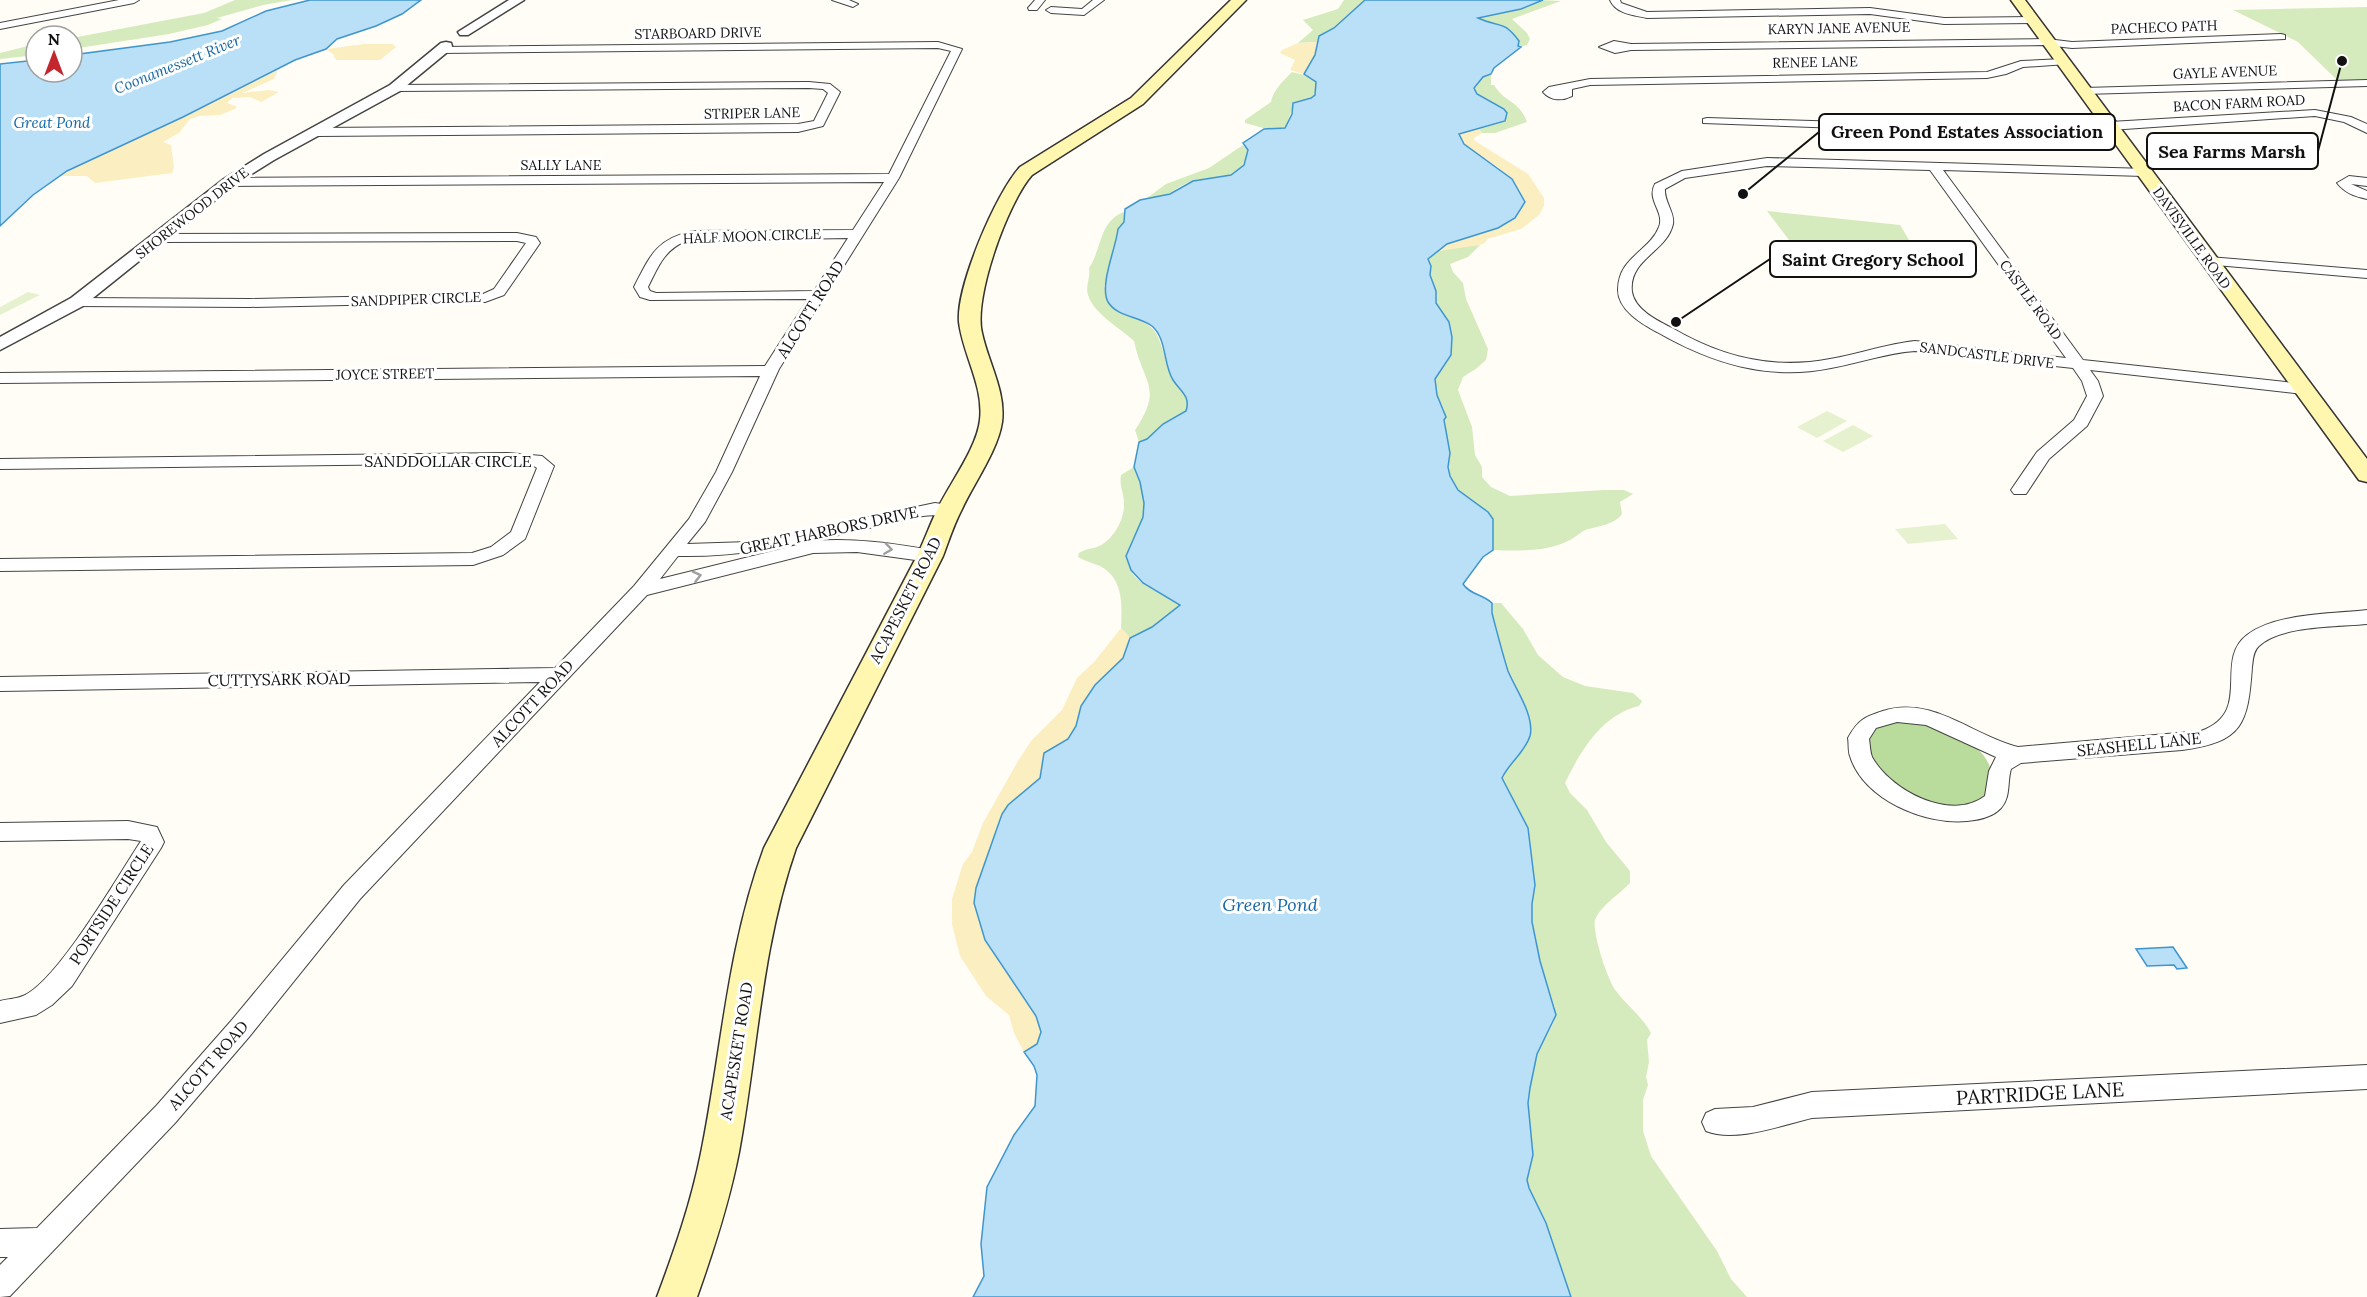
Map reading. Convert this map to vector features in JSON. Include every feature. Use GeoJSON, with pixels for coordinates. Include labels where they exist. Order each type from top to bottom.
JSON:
{"type":"FeatureCollection","features":[{"type":"Feature","properties":{"kind":"main road","name":"ACAPESKET ROAD"},"geometry":{"type":"LineString","coordinates":[[677,1297],[704,1223],[720,1152],[752,945],[764,893],[780,848],[930,556],[949,510],[991,427],[990,399],[971,335],[968,312],[972,293],[1014,186],[1035,166],[1137,101],[1239,0]]}},
{"type":"Feature","properties":{"kind":"main road","name":"DAVISVILLE ROAD"},"geometry":{"type":"LineString","coordinates":[[2018,0],[2367,475]]}},
{"type":"Feature","properties":{"kind":"street"},"geometry":{"type":"LineString","coordinates":[[0,26],[135,0]]}},
{"type":"Feature","properties":{"kind":"street"},"geometry":{"type":"LineString","coordinates":[[464,32],[518,0]]}},
{"type":"Feature","properties":{"kind":"street"},"geometry":{"type":"LineString","coordinates":[[837,0],[853,4]]}},
{"type":"Feature","properties":{"kind":"street"},"geometry":{"type":"LineString","coordinates":[[1051,10],[1084,12],[1099,0]]}},
{"type":"Feature","properties":{"kind":"street"},"geometry":{"type":"LineString","coordinates":[[1615,0],[1617,5],[1624,9],[1647,15],[1870,11],[1944,21],[2033,20]]}},
{"type":"Feature","properties":{"kind":"street","name":"PACHECO PATH"},"geometry":{"type":"LineString","coordinates":[[2048,43],[2072,45],[2281,37]]}},
{"type":"Feature","properties":{"kind":"street","name":"KARYN JANE AVENUE"},"geometry":{"type":"LineString","coordinates":[[1631,47],[2048,43]]}},
{"type":"Feature","properties":{"kind":"street","name":"STARBOARD DRIVE"},"geometry":{"type":"LineString","coordinates":[[444,48],[938,45],[954,48]]}},
{"type":"Feature","properties":{"kind":"street","name":"SHOREWOOD DRIVE"},"geometry":{"type":"LineString","coordinates":[[0,344],[77,302],[229,182],[269,157],[395,88],[444,48]]}},
{"type":"Feature","properties":{"kind":"street","name":"ALCOTT ROAD"},"geometry":{"type":"LineString","coordinates":[[0,1286],[166,1114],[240,1029],[352,892],[640,590],[696,522],[714,490],[770,371],[893,178],[944,79],[957,49],[954,48]]}},
{"type":"Feature","properties":{"kind":"street","name":"RENEE LANE"},"geometry":{"type":"LineString","coordinates":[[1566,86],[1590,82],[1987,75],[2002,72],[2020,64],[2063,62]]}},
{"type":"Feature","properties":{"kind":"street","name":"GAYLE AVENUE"},"geometry":{"type":"LineString","coordinates":[[2084,91],[2367,82]]}},
{"type":"Feature","properties":{"kind":"street","name":"STRIPER LANE"},"geometry":{"type":"LineString","coordinates":[[316,132],[798,128],[819,123],[834,92],[826,86],[809,85],[395,88]]}},
{"type":"Feature","properties":{"kind":"street","name":"BACON FARM ROAD"},"geometry":{"type":"LineString","coordinates":[[1707,121],[2113,130],[2314,113],[2347,119],[2367,129]]}},
{"type":"Feature","properties":{"kind":"street","name":"SANDCASTLE DRIVE"},"geometry":{"type":"LineString","coordinates":[[2144,172],[1767,162],[1682,175],[1659,187],[1658,199],[1667,220],[1666,226],[1661,235],[1640,254],[1633,265],[1625,292],[1634,309],[1651,323],[1689,346],[1744,365],[1782,369],[1810,367],[1893,347],[1915,346],[2303,389]]}},
{"type":"Feature","properties":{"kind":"street","name":"CASTLE ROAD"},"geometry":{"type":"LineString","coordinates":[[1933,166],[2079,365],[2090,381],[2095,396],[2091,408],[2080,423],[2043,456],[2020,490]]}},
{"type":"Feature","properties":{"kind":"street","name":"SALLY LANE"},"geometry":{"type":"LineString","coordinates":[[229,182],[893,178]]}},
{"type":"Feature","properties":{"kind":"street"},"geometry":{"type":"LineString","coordinates":[[2367,182],[2349,180],[2343,183],[2350,190],[2367,195]]}},
{"type":"Feature","properties":{"kind":"street","name":"HALF MOON CIRCLE"},"geometry":{"type":"LineString","coordinates":[[820,295],[655,297],[645,294],[641,287],[661,249],[678,238],[693,235],[858,234]]}},
{"type":"Feature","properties":{"kind":"street","name":"SANDPIPER CIRCLE"},"geometry":{"type":"LineString","coordinates":[[77,302],[237,304],[485,298],[499,292],[533,243],[531,240],[517,237],[159,238]]}},
{"type":"Feature","properties":{"kind":"street"},"geometry":{"type":"LineString","coordinates":[[2209,261],[2367,274]]}},
{"type":"Feature","properties":{"kind":"street","name":"JOYCE STREET"},"geometry":{"type":"LineString","coordinates":[[0,378],[770,371]]}},
{"type":"Feature","properties":{"kind":"street","name":"SANDDOLLAR CIRCLE"},"geometry":{"type":"LineString","coordinates":[[0,464],[507,458],[536,460],[546,466],[519,535],[497,551],[473,559],[0,565]]}},
{"type":"Feature","properties":{"kind":"street","name":"GREAT HARBORS DRIVE"},"geometry":{"type":"LineString","coordinates":[[673,550],[711,551],[749,548],[923,510],[935,508],[949,510]]}},
{"type":"Feature","properties":{"kind":"street","name":"GREAT HARBORS DRIVE"},"geometry":{"type":"LineString","coordinates":[[640,590],[833,544],[930,556]]}},
{"type":"Feature","properties":{"kind":"street","name":"SEASHELL LANE"},"geometry":{"type":"LineString","coordinates":[[2018,755],[1987,745],[1938,720],[1912,714],[1888,715],[1875,719],[1862,731],[1859,741],[1859,753],[1865,766],[1888,791],[1922,809],[1950,814],[1975,812],[1992,802],[1999,792],[2000,768],[2003,762],[2018,755],[2183,741],[2213,735],[2229,725],[2240,704],[2243,655],[2252,641],[2284,628],[2367,617]]}},
{"type":"Feature","properties":{"kind":"street","name":"CUTTYSARK ROAD"},"geometry":{"type":"LineString","coordinates":[[0,684],[558,675]]}},
{"type":"Feature","properties":{"kind":"street","name":"PORTSIDE CIRCLE"},"geometry":{"type":"LineString","coordinates":[[0,832],[128,830],[149,833],[153,842],[63,978],[43,997],[27,1007],[0,1012]]}},
{"type":"Feature","properties":{"kind":"street","name":"PARTRIDGE LANE"},"geometry":{"type":"LineString","coordinates":[[1715,1122],[1753,1120],[1812,1105],[2367,1077]]}},
{"type":"Feature","properties":{"kind":"street"},"geometry":{"type":"LineString","coordinates":[[0,1243],[40,1242]]}},
{"type":"Feature","properties":{"kind":"green space"},"geometry":{"type":"Polygon","coordinates":[[[235,0],[292,0],[263,5],[217,18],[222,19],[208,25],[169,34],[84,47],[84,36],[204,13],[235,0]]]}},
{"type":"Feature","properties":{"kind":"green space"},"geometry":{"type":"Polygon","coordinates":[[[1344,0],[1365,0],[1334,28],[1319,36],[1317,42],[1298,43],[1313,30],[1303,20],[1338,9],[1344,0]]]}},
{"type":"Feature","properties":{"kind":"green space"},"geometry":{"type":"Polygon","coordinates":[[[1541,0],[1561,1],[1512,19],[1527,33],[1530,39],[1527,45],[1518,47],[1514,33],[1509,29],[1477,18],[1521,9],[1541,0]]]}},
{"type":"Feature","properties":{"kind":"green space"},"geometry":{"type":"Polygon","coordinates":[[[2367,7],[2367,80],[2338,81],[2298,42],[2233,10],[2367,7]]]}},
{"type":"Feature","properties":{"kind":"green space"},"geometry":{"type":"Polygon","coordinates":[[[24,47],[24,56],[0,59],[0,53],[24,47]]]}},
{"type":"Feature","properties":{"kind":"green space"},"geometry":{"type":"Polygon","coordinates":[[[1292,72],[1308,76],[1317,82],[1314,96],[1295,102],[1285,128],[1267,129],[1245,123],[1245,120],[1271,102],[1276,89],[1292,72]]]}},
{"type":"Feature","properties":{"kind":"green space"},"geometry":{"type":"Polygon","coordinates":[[[1491,74],[1491,85],[1494,85],[1520,110],[1527,122],[1495,133],[1482,133],[1479,129],[1504,122],[1507,113],[1477,94],[1473,88],[1483,77],[1491,74]]]}},
{"type":"Feature","properties":{"kind":"green space"},"geometry":{"type":"Polygon","coordinates":[[[1243,145],[1248,150],[1244,162],[1233,174],[1200,179],[1166,195],[1147,198],[1166,184],[1209,168],[1243,145]]]}},
{"type":"Feature","properties":{"kind":"green space"},"geometry":{"type":"Polygon","coordinates":[[[1767,211],[1900,225],[1909,240],[1941,245],[1948,258],[1912,253],[1922,273],[1814,273],[1767,211]]]}},
{"type":"Feature","properties":{"kind":"green space"},"geometry":{"type":"Polygon","coordinates":[[[1124,212],[1124,222],[1119,227],[1118,241],[1113,247],[1109,275],[1104,286],[1114,309],[1149,325],[1154,331],[1162,346],[1170,373],[1188,400],[1186,411],[1163,424],[1147,439],[1139,442],[1135,430],[1144,416],[1150,394],[1134,341],[1095,308],[1087,291],[1089,268],[1105,229],[1116,216],[1124,212]]]}},
{"type":"Feature","properties":{"kind":"green space"},"geometry":{"type":"Polygon","coordinates":[[[1473,244],[1480,245],[1468,257],[1450,264],[1453,272],[1463,283],[1466,299],[1488,349],[1486,360],[1463,377],[1458,390],[1472,427],[1475,455],[1482,467],[1482,477],[1491,487],[1510,496],[1604,490],[1624,490],[1633,494],[1620,502],[1622,514],[1615,520],[1585,530],[1559,545],[1541,549],[1493,550],[1493,519],[1488,512],[1458,490],[1450,476],[1444,409],[1437,395],[1435,379],[1451,355],[1452,337],[1449,322],[1436,303],[1436,291],[1430,275],[1428,259],[1438,251],[1473,244]]]}},
{"type":"Feature","properties":{"kind":"green space"},"geometry":{"type":"Polygon","coordinates":[[[28,292],[40,295],[0,315],[0,307],[28,292]]]}},
{"type":"Feature","properties":{"kind":"green space"},"geometry":{"type":"Polygon","coordinates":[[[1827,411],[1847,421],[1817,438],[1797,427],[1827,411]]]}},
{"type":"Feature","properties":{"kind":"green space"},"geometry":{"type":"Polygon","coordinates":[[[1853,425],[1873,436],[1843,452],[1823,441],[1853,425]]]}},
{"type":"Feature","properties":{"kind":"green space"},"geometry":{"type":"Polygon","coordinates":[[[1134,467],[1142,491],[1145,510],[1129,549],[1128,563],[1135,577],[1141,582],[1180,605],[1152,627],[1130,638],[1121,628],[1120,593],[1114,578],[1100,566],[1078,557],[1079,553],[1103,544],[1117,529],[1124,509],[1121,475],[1134,467]]]}},
{"type":"Feature","properties":{"kind":"green space"},"geometry":{"type":"Polygon","coordinates":[[[1945,524],[1958,539],[1908,544],[1895,529],[1945,524]]]}},
{"type":"Feature","properties":{"kind":"green space"},"geometry":{"type":"Polygon","coordinates":[[[1492,603],[1501,603],[1523,629],[1538,655],[1563,677],[1585,686],[1633,693],[1642,701],[1639,706],[1614,717],[1594,736],[1578,758],[1565,783],[1570,793],[1587,810],[1606,842],[1630,871],[1630,883],[1601,910],[1595,920],[1595,926],[1601,957],[1613,986],[1651,1033],[1647,1040],[1649,1062],[1646,1077],[1648,1085],[1643,1100],[1643,1131],[1651,1156],[1717,1251],[1731,1279],[1747,1297],[1571,1297],[1546,1223],[1529,1188],[1527,1180],[1533,1155],[1528,1103],[1530,1088],[1537,1054],[1554,1022],[1555,1008],[1540,961],[1532,922],[1535,885],[1528,828],[1502,778],[1529,737],[1518,690],[1507,668],[1493,617],[1492,603]]]}},
{"type":"Feature","properties":{"kind":"green space"},"geometry":{"type":"Polygon","coordinates":[[[1924,720],[1963,738],[1983,755],[1990,766],[1992,779],[1989,795],[1960,809],[1919,803],[1871,767],[1866,740],[1877,726],[1890,721],[1924,720]]]}},
{"type":"Feature","properties":{"kind":"sand"},"geometry":{"type":"Polygon","coordinates":[[[1317,42],[1315,55],[1304,74],[1290,70],[1295,60],[1280,53],[1282,50],[1298,43],[1317,42]]]}},
{"type":"Feature","properties":{"kind":"sand"},"geometry":{"type":"Polygon","coordinates":[[[364,44],[392,44],[396,47],[380,60],[336,60],[333,54],[326,49],[364,44]]]}},
{"type":"Feature","properties":{"kind":"sand"},"geometry":{"type":"Polygon","coordinates":[[[278,70],[274,79],[242,93],[269,90],[279,92],[261,102],[250,97],[232,98],[227,103],[237,107],[235,109],[220,115],[190,119],[179,133],[163,142],[171,145],[174,167],[172,173],[95,183],[87,176],[61,176],[85,162],[278,70]]]}},
{"type":"Feature","properties":{"kind":"sand"},"geometry":{"type":"Polygon","coordinates":[[[1479,129],[1482,133],[1474,138],[1475,141],[1528,174],[1544,198],[1544,206],[1539,215],[1521,229],[1487,239],[1480,245],[1438,251],[1447,244],[1498,228],[1525,202],[1517,186],[1509,177],[1461,140],[1459,134],[1479,129]]]}},
{"type":"Feature","properties":{"kind":"sand"},"geometry":{"type":"Polygon","coordinates":[[[1121,628],[1130,638],[1123,658],[1095,685],[1081,706],[1076,726],[1068,739],[1044,753],[1040,778],[1008,805],[1002,814],[981,873],[998,961],[1036,1016],[1041,1032],[1037,1045],[1024,1052],[1014,1033],[1009,1015],[986,996],[960,956],[952,924],[952,899],[963,864],[972,852],[983,823],[1018,761],[1031,741],[1062,710],[1077,678],[1095,661],[1121,628]]]}},
{"type":"Feature","properties":{"kind":"water","name":"Great Pond"},"geometry":{"type":"Polygon","coordinates":[[[310,0],[421,0],[402,14],[376,26],[337,39],[326,49],[295,60],[183,117],[67,171],[33,195],[0,226],[0,64],[24,61],[24,84],[84,84],[84,53],[170,42],[222,31],[266,11],[310,0]]]}},
{"type":"Feature","properties":{"kind":"water","name":"Green Pond"},"geometry":{"type":"Polygon","coordinates":[[[1365,0],[1543,0],[1521,9],[1478,18],[1505,27],[1514,34],[1519,41],[1518,46],[1521,47],[1494,68],[1491,74],[1483,77],[1474,88],[1477,94],[1504,109],[1507,113],[1505,121],[1459,134],[1464,144],[1512,179],[1525,202],[1515,218],[1498,228],[1447,244],[1428,259],[1431,266],[1430,275],[1436,291],[1436,303],[1449,322],[1452,337],[1451,355],[1435,379],[1437,395],[1446,417],[1444,420],[1450,453],[1448,467],[1450,476],[1458,490],[1488,512],[1493,519],[1493,550],[1483,557],[1463,584],[1492,603],[1492,613],[1508,671],[1524,702],[1530,720],[1528,742],[1502,778],[1528,828],[1535,885],[1532,922],[1540,961],[1556,1015],[1537,1054],[1530,1088],[1528,1103],[1533,1155],[1527,1180],[1546,1223],[1571,1297],[973,1297],[984,1276],[981,1244],[987,1187],[1014,1135],[1035,1106],[1037,1075],[1034,1066],[1024,1052],[1037,1044],[1041,1032],[1036,1016],[985,940],[974,903],[976,888],[1002,814],[1008,805],[1040,778],[1044,753],[1068,739],[1076,726],[1081,706],[1095,685],[1123,658],[1130,638],[1152,627],[1180,605],[1143,583],[1131,570],[1126,556],[1143,517],[1144,503],[1134,467],[1139,442],[1147,439],[1163,424],[1186,411],[1187,401],[1170,374],[1157,331],[1147,323],[1122,314],[1108,302],[1105,286],[1118,229],[1124,222],[1125,209],[1140,200],[1170,194],[1193,181],[1231,175],[1244,165],[1248,150],[1243,143],[1264,129],[1285,128],[1292,114],[1293,103],[1315,95],[1316,82],[1304,74],[1315,55],[1319,36],[1334,28],[1365,0]]]}},
{"type":"Feature","properties":{"kind":"water"},"geometry":{"type":"Polygon","coordinates":[[[2173,947],[2187,968],[2177,969],[2174,965],[2147,966],[2136,949],[2173,947]]]}},
{"type":"Feature","properties":{"kind":"place","name":"Sea Farms Marsh"},"geometry":{"type":"Point","coordinates":[2342,61]}},
{"type":"Feature","properties":{"kind":"place","name":"Green Pond Estates Association"},"geometry":{"type":"Point","coordinates":[1743,194]}},
{"type":"Feature","properties":{"kind":"place","name":"Saint Gregory School"},"geometry":{"type":"Point","coordinates":[1676,322]}},
{"type":"Feature","properties":{"kind":"water label","name":"Coonamessett River"},"geometry":{"type":"Point","coordinates":[177,64]}}]}
